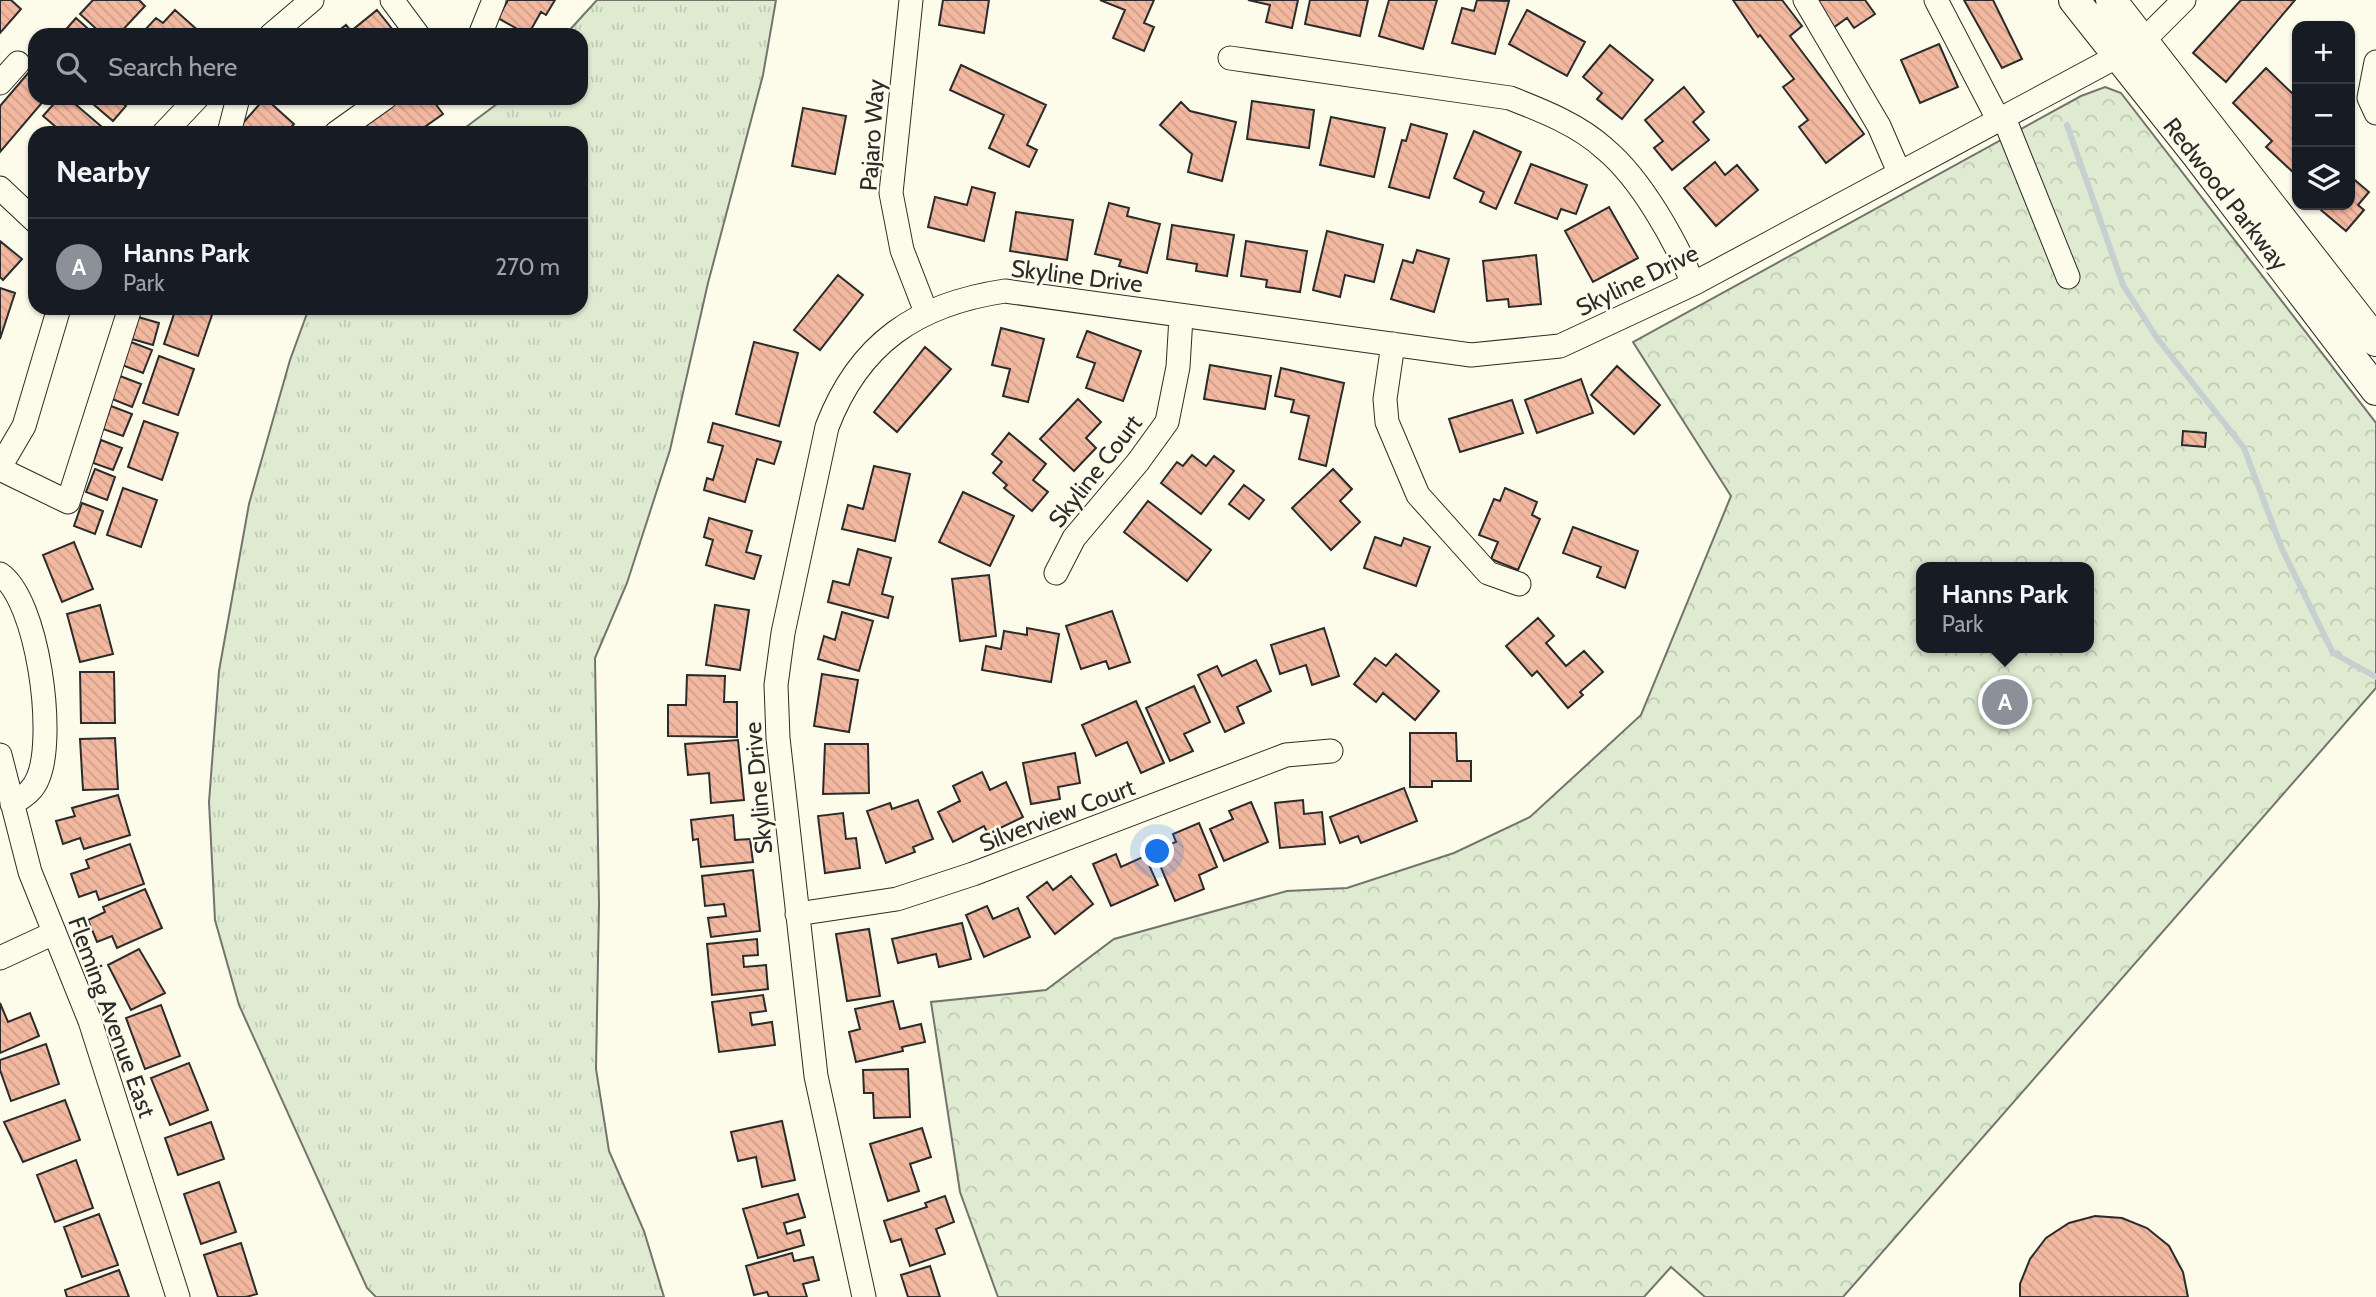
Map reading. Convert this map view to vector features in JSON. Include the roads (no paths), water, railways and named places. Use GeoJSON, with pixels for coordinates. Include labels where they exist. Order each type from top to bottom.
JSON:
{"type":"FeatureCollection","features":[{"type":"Feature","properties":{"kind":"main road","name":"Redwood Parkway"},"geometry":{"type":"LineString","coordinates":[[2074,0],[2376,390]]}},
{"type":"Feature","properties":{"kind":"main road","name":"Redwood Parkway"},"geometry":{"type":"LineString","coordinates":[[2110,0],[2376,341]]}},
{"type":"Feature","properties":{"kind":"street"},"geometry":{"type":"LineString","coordinates":[[279,28],[312,0]]}},
{"type":"Feature","properties":{"kind":"street"},"geometry":{"type":"LineString","coordinates":[[392,0],[413,28]]}},
{"type":"Feature","properties":{"kind":"street"},"geometry":{"type":"LineString","coordinates":[[483,28],[494,0]]}},
{"type":"Feature","properties":{"kind":"street","name":"Pajaro Way"},"geometry":{"type":"LineString","coordinates":[[911,0],[891,193],[902,250],[926,312]]}},
{"type":"Feature","properties":{"kind":"street"},"geometry":{"type":"LineString","coordinates":[[1805,0],[1879,126],[1899,172]]}},
{"type":"Feature","properties":{"kind":"street"},"geometry":{"type":"LineString","coordinates":[[1936,0],[2001,119],[2068,277]]}},
{"type":"Feature","properties":{"kind":"street","name":"Skyline Drive"},"geometry":{"type":"LineString","coordinates":[[864,1297],[816,1076],[778,738],[776,685],[783,633],[827,427],[839,394],[857,368],[898,329],[926,312],[969,296],[1005,291],[1471,355],[1560,346],[1693,284],[2118,56],[2143,41],[2184,0]]}},
{"type":"Feature","properties":{"kind":"street"},"geometry":{"type":"LineString","coordinates":[[1230,58],[1510,98],[1540,110],[1606,149],[1644,195],[1668,232],[1693,284]]}},
{"type":"Feature","properties":{"kind":"street"},"geometry":{"type":"LineString","coordinates":[[2376,61],[2369,98],[2376,113]]}},
{"type":"Feature","properties":{"kind":"street"},"geometry":{"type":"LineString","coordinates":[[0,83],[18,63]]}},
{"type":"Feature","properties":{"kind":"street"},"geometry":{"type":"LineString","coordinates":[[171,126],[190,105]]}},
{"type":"Feature","properties":{"kind":"street"},"geometry":{"type":"LineString","coordinates":[[231,126],[236,105]]}},
{"type":"Feature","properties":{"kind":"street"},"geometry":{"type":"LineString","coordinates":[[346,126],[375,105]]}},
{"type":"Feature","properties":{"kind":"street"},"geometry":{"type":"LineString","coordinates":[[0,188],[28,214]]}},
{"type":"Feature","properties":{"kind":"street"},"geometry":{"type":"LineString","coordinates":[[57,315],[23,426],[0,468],[68,502],[128,315]]}},
{"type":"Feature","properties":{"kind":"street","name":"Skyline Court"},"geometry":{"type":"LineString","coordinates":[[1056,573],[1073,538],[1138,462],[1167,422],[1178,367],[1181,317]]}},
{"type":"Feature","properties":{"kind":"street"},"geometry":{"type":"LineString","coordinates":[[1393,344],[1385,399],[1387,422],[1418,495],[1488,573],[1519,584]]}},
{"type":"Feature","properties":{"kind":"street"},"geometry":{"type":"LineString","coordinates":[[0,574],[8,579],[31,632],[46,692],[45,742],[39,776],[30,792],[12,804]]}},
{"type":"Feature","properties":{"kind":"street","name":"Silverview Court"},"geometry":{"type":"LineString","coordinates":[[797,914],[897,899],[986,870],[1286,755],[1331,751]]}},
{"type":"Feature","properties":{"kind":"street","name":"Fleming Avenue East"},"geometry":{"type":"LineString","coordinates":[[0,755],[30,872],[90,1021],[178,1297]]}},
{"type":"Feature","properties":{"kind":"street"},"geometry":{"type":"LineString","coordinates":[[0,958],[54,933]]}},
{"type":"Feature","properties":{"kind":"waterway"},"geometry":{"type":"LineString","coordinates":[[2067,125],[2123,285],[2157,338],[2244,448],[2282,549],[2333,653],[2376,677]]}},
{"type":"Feature","properties":{"kind":"place","name":"Hanns Park"},"geometry":{"type":"Point","coordinates":[2005,702]}}]}
